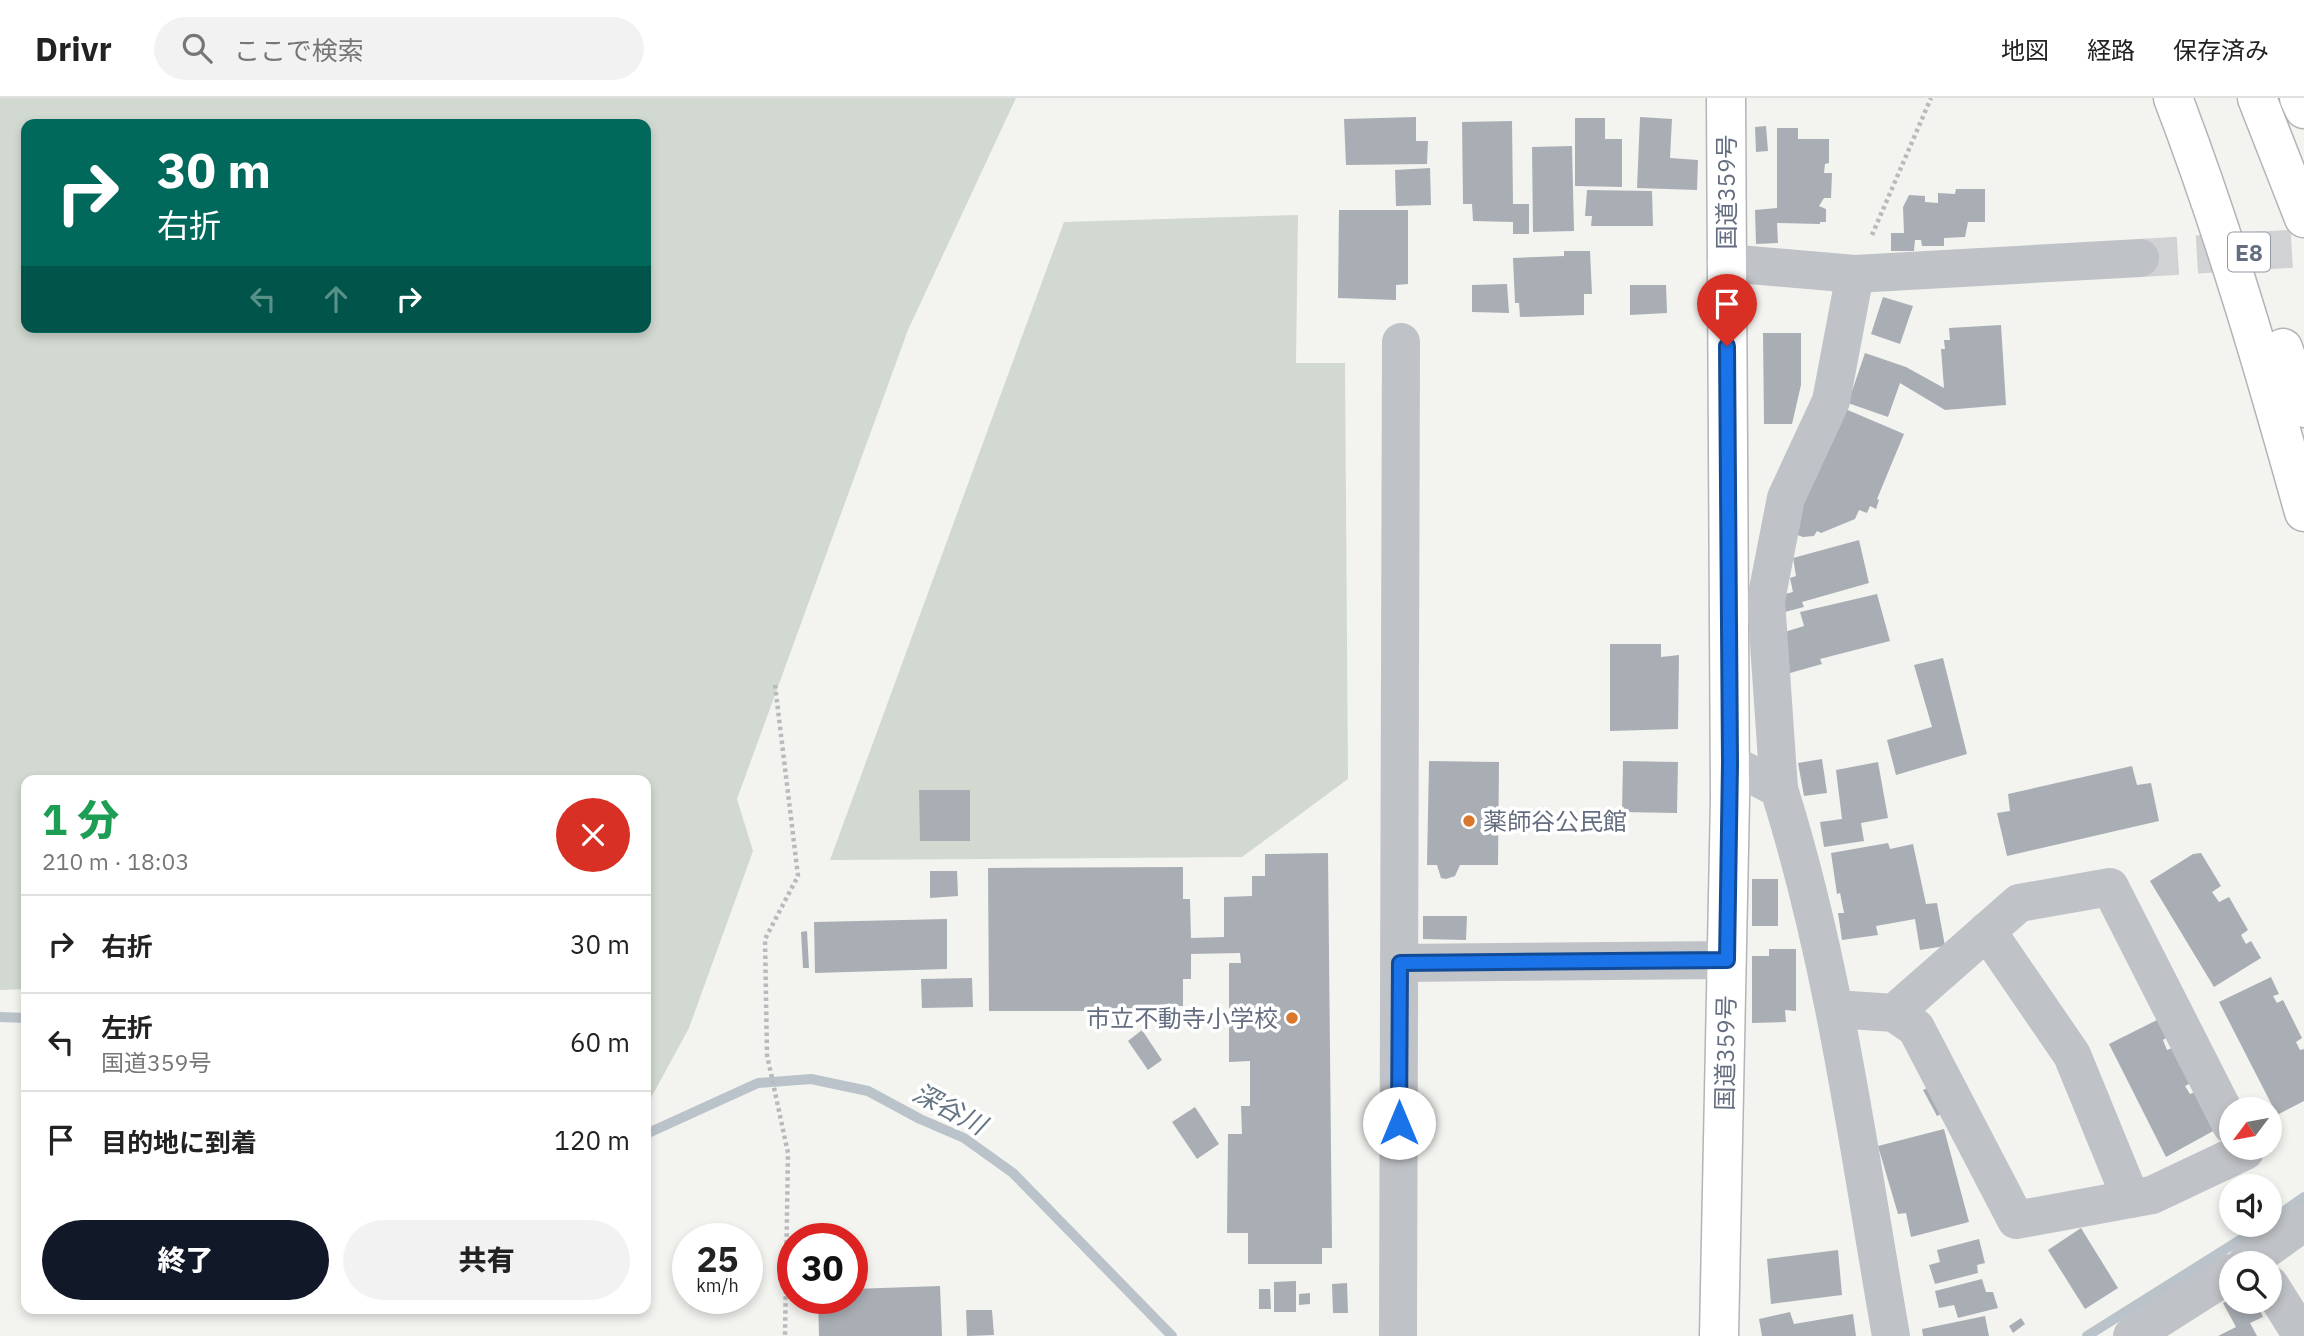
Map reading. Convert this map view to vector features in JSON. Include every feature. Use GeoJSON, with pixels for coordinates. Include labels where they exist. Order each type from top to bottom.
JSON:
{"type":"FeatureCollection","features":[{"type":"Feature","properties":{"kind":"highway","name":"国道359号"},"geometry":{"type":"LineString","coordinates":[[1719,1336],[1730,763],[1726,98]]}},
{"type":"Feature","properties":{"kind":"highway"},"geometry":{"type":"LineString","coordinates":[[2173,98],[2214,208],[2261,358],[2304,512]]}},
{"type":"Feature","properties":{"kind":"highway","name":"E8"},"geometry":{"type":"LineString","coordinates":[[2190,98],[2304,408]]}},
{"type":"Feature","properties":{"kind":"highway"},"geometry":{"type":"LineString","coordinates":[[2257,98],[2304,218]]}},
{"type":"Feature","properties":{"kind":"highway"},"geometry":{"type":"LineString","coordinates":[[2299,98],[2304,109]]}},
{"type":"Feature","properties":{"kind":"street"},"geometry":{"type":"LineString","coordinates":[[1726,263],[1854,274],[2140,258]]}},
{"type":"Feature","properties":{"kind":"street"},"geometry":{"type":"LineString","coordinates":[[1854,274],[1830,401],[1786,498],[1766,600],[1779,789],[1802,863],[1835,1009],[1891,1336]]}},
{"type":"Feature","properties":{"kind":"street"},"geometry":{"type":"LineString","coordinates":[[1398,1336],[1401,342]]}},
{"type":"Feature","properties":{"kind":"street"},"geometry":{"type":"LineString","coordinates":[[1730,763],[1779,789]]}},
{"type":"Feature","properties":{"kind":"street"},"geometry":{"type":"LineString","coordinates":[[1894,1013],[2020,904],[2110,887],[2219,1101]]}},
{"type":"Feature","properties":{"kind":"street"},"geometry":{"type":"LineString","coordinates":[[1987,931],[2072,1055],[2132,1199]]}},
{"type":"Feature","properties":{"kind":"street"},"geometry":{"type":"LineString","coordinates":[[1400,963],[1727,960]]}},
{"type":"Feature","properties":{"kind":"street"},"geometry":{"type":"LineString","coordinates":[[1835,1009],[1894,1013],[1916,1028],[2016,1220],[2152,1195],[2226,1160]]}},
{"type":"Feature","properties":{"kind":"street"},"geometry":{"type":"LineString","coordinates":[[2271,1251],[2304,1222]]}},
{"type":"Feature","properties":{"kind":"street"},"geometry":{"type":"LineString","coordinates":[[2132,1336],[2219,1287]]}},
{"type":"Feature","properties":{"kind":"street"},"geometry":{"type":"LineString","coordinates":[[2282,1310],[2302,1336]]}},
{"type":"Feature","properties":{"kind":"path"},"geometry":{"type":"LineString","coordinates":[[1854,274],[1931,98]]}},
{"type":"Feature","properties":{"kind":"path"},"geometry":{"type":"LineString","coordinates":[[775,685],[798,876],[765,939],[767,1055],[788,1153],[785,1336]]}},
{"type":"Feature","properties":{"kind":"shaded area"},"geometry":{"type":"Polygon","coordinates":[[[0,98],[1016,98],[908,330],[737,799],[753,851],[689,1028],[651,1098],[651,775],[21,775],[21,989],[0,990],[0,98]]]}},
{"type":"Feature","properties":{"kind":"shaded area"},"geometry":{"type":"Polygon","coordinates":[[[1298,215],[1296,363],[1345,363],[1348,779],[1242,857],[830,860],[1064,222],[1298,215]]]}},
{"type":"Feature","properties":{"kind":"building"},"geometry":{"type":"Polygon","coordinates":[[[1416,117],[1416,141],[1428,141],[1427,164],[1346,165],[1344,119],[1416,117]]]}},
{"type":"Feature","properties":{"kind":"building"},"geometry":{"type":"Polygon","coordinates":[[[1640,117],[1672,119],[1670,158],[1698,160],[1697,190],[1637,188],[1640,117]]]}},
{"type":"Feature","properties":{"kind":"building"},"geometry":{"type":"Polygon","coordinates":[[[1575,118],[1605,118],[1605,139],[1622,139],[1622,187],[1575,186],[1575,118]]]}},
{"type":"Feature","properties":{"kind":"building"},"geometry":{"type":"Polygon","coordinates":[[[1512,121],[1513,204],[1529,204],[1529,234],[1513,234],[1513,222],[1473,221],[1472,204],[1463,204],[1462,122],[1512,121]]]}},
{"type":"Feature","properties":{"kind":"building"},"geometry":{"type":"Polygon","coordinates":[[[1766,126],[1768,151],[1756,152],[1755,127],[1766,126]]]}},
{"type":"Feature","properties":{"kind":"building"},"geometry":{"type":"Polygon","coordinates":[[[1777,128],[1798,128],[1798,139],[1829,139],[1829,163],[1825,164],[1824,173],[1832,173],[1831,198],[1824,198],[1819,206],[1826,209],[1826,222],[1777,223],[1778,243],[1756,244],[1755,210],[1777,208],[1777,128]]]}},
{"type":"Feature","properties":{"kind":"building"},"geometry":{"type":"Polygon","coordinates":[[[1572,146],[1574,231],[1533,232],[1532,147],[1572,146]]]}},
{"type":"Feature","properties":{"kind":"building"},"geometry":{"type":"Polygon","coordinates":[[[1430,168],[1431,205],[1396,206],[1395,170],[1430,168]]]}},
{"type":"Feature","properties":{"kind":"building"},"geometry":{"type":"Polygon","coordinates":[[[1956,189],[1985,189],[1985,222],[1968,222],[1965,237],[1944,238],[1944,246],[1922,246],[1921,240],[1915,240],[1914,251],[1891,251],[1891,233],[1904,233],[1903,207],[1909,195],[1925,196],[1925,202],[1938,203],[1938,193],[1955,194],[1956,189]]]}},
{"type":"Feature","properties":{"kind":"building"},"geometry":{"type":"Polygon","coordinates":[[[1587,190],[1652,191],[1653,226],[1591,226],[1592,216],[1585,216],[1587,190]]]}},
{"type":"Feature","properties":{"kind":"building"},"geometry":{"type":"Polygon","coordinates":[[[1339,210],[1408,210],[1408,284],[1396,285],[1396,300],[1338,298],[1339,210]]]}},
{"type":"Feature","properties":{"kind":"building"},"geometry":{"type":"Polygon","coordinates":[[[1564,251],[1590,251],[1592,294],[1584,294],[1584,315],[1520,317],[1519,303],[1515,303],[1513,258],[1564,256],[1564,251]]]}},
{"type":"Feature","properties":{"kind":"building"},"geometry":{"type":"Polygon","coordinates":[[[1507,284],[1509,313],[1472,312],[1472,285],[1507,284]]]}},
{"type":"Feature","properties":{"kind":"building"},"geometry":{"type":"Polygon","coordinates":[[[1630,285],[1666,285],[1667,313],[1630,315],[1630,285]]]}},
{"type":"Feature","properties":{"kind":"building"},"geometry":{"type":"Polygon","coordinates":[[[1883,297],[1913,306],[1900,344],[1871,334],[1883,297]]]}},
{"type":"Feature","properties":{"kind":"building"},"geometry":{"type":"Polygon","coordinates":[[[2001,325],[2006,405],[1945,410],[1900,383],[1888,417],[1848,403],[1865,353],[1906,367],[1944,388],[1941,349],[1945,349],[1944,340],[1950,340],[1949,328],[2001,325]]]}},
{"type":"Feature","properties":{"kind":"building"},"geometry":{"type":"Polygon","coordinates":[[[1763,333],[1801,333],[1801,385],[1792,424],[1764,424],[1763,333]]]}},
{"type":"Feature","properties":{"kind":"building"},"geometry":{"type":"Polygon","coordinates":[[[1843,408],[1904,434],[1877,499],[1876,509],[1870,506],[1867,513],[1859,510],[1855,519],[1821,533],[1817,531],[1814,536],[1803,537],[1789,532],[1843,408]]]}},
{"type":"Feature","properties":{"kind":"building"},"geometry":{"type":"Polygon","coordinates":[[[1859,540],[1869,583],[1802,602],[1804,607],[1781,613],[1777,596],[1793,592],[1790,578],[1796,576],[1793,558],[1859,540]]]}},
{"type":"Feature","properties":{"kind":"building"},"geometry":{"type":"Polygon","coordinates":[[[1877,594],[1890,641],[1820,659],[1822,664],[1783,675],[1778,634],[1804,626],[1800,612],[1877,594]]]}},
{"type":"Feature","properties":{"kind":"building"},"geometry":{"type":"Polygon","coordinates":[[[1610,644],[1661,644],[1661,657],[1679,655],[1678,729],[1610,731],[1610,644]]]}},
{"type":"Feature","properties":{"kind":"building"},"geometry":{"type":"Polygon","coordinates":[[[1943,658],[1967,754],[1896,775],[1887,740],[1932,727],[1914,665],[1943,658]]]}},
{"type":"Feature","properties":{"kind":"building"},"geometry":{"type":"Polygon","coordinates":[[[1822,759],[1827,793],[1804,796],[1798,763],[1822,759]]]}},
{"type":"Feature","properties":{"kind":"building"},"geometry":{"type":"Polygon","coordinates":[[[1429,761],[1499,762],[1498,865],[1460,865],[1455,876],[1446,879],[1441,878],[1437,865],[1427,865],[1429,761]]]}},
{"type":"Feature","properties":{"kind":"building"},"geometry":{"type":"Polygon","coordinates":[[[1623,761],[1678,762],[1677,813],[1622,812],[1623,761]]]}},
{"type":"Feature","properties":{"kind":"building"},"geometry":{"type":"Polygon","coordinates":[[[1878,762],[1888,818],[1861,823],[1864,841],[1824,847],[1820,822],[1842,819],[1836,770],[1878,762]]]}},
{"type":"Feature","properties":{"kind":"building"},"geometry":{"type":"Polygon","coordinates":[[[2132,766],[2137,785],[2151,783],[2159,821],[2007,856],[1997,813],[2010,811],[2008,794],[2132,766]]]}},
{"type":"Feature","properties":{"kind":"building"},"geometry":{"type":"Polygon","coordinates":[[[919,790],[970,790],[970,841],[920,841],[919,790]]]}},
{"type":"Feature","properties":{"kind":"building"},"geometry":{"type":"Polygon","coordinates":[[[1888,843],[1890,849],[1913,844],[1926,904],[1937,903],[1945,946],[1920,950],[1915,919],[1876,926],[1878,935],[1842,940],[1838,913],[1844,913],[1840,893],[1837,894],[1831,853],[1888,843]]]}},
{"type":"Feature","properties":{"kind":"building"},"geometry":{"type":"Polygon","coordinates":[[[1328,853],[1332,1248],[1322,1248],[1322,1264],[1248,1264],[1248,1233],[1227,1233],[1228,1134],[1242,1134],[1241,1106],[1250,1106],[1250,1061],[1229,1062],[1229,963],[1241,963],[1240,953],[1191,954],[1191,979],[1183,979],[1183,1006],[1171,1006],[1171,1011],[989,1011],[988,868],[1183,867],[1183,899],[1190,899],[1191,938],[1224,937],[1224,897],[1252,896],[1252,876],[1265,876],[1265,854],[1328,853]]]}},
{"type":"Feature","properties":{"kind":"building"},"geometry":{"type":"Polygon","coordinates":[[[2201,853],[2221,886],[2212,892],[2219,902],[2229,897],[2248,930],[2241,935],[2246,944],[2251,941],[2261,958],[2214,987],[2150,881],[2193,854],[2201,853]]]}},
{"type":"Feature","properties":{"kind":"building"},"geometry":{"type":"Polygon","coordinates":[[[930,871],[957,871],[958,896],[930,898],[930,871]]]}},
{"type":"Feature","properties":{"kind":"building"},"geometry":{"type":"Polygon","coordinates":[[[1752,879],[1778,879],[1778,926],[1752,926],[1752,879]]]}},
{"type":"Feature","properties":{"kind":"building"},"geometry":{"type":"Polygon","coordinates":[[[1423,916],[1467,916],[1466,940],[1423,939],[1423,916]]]}},
{"type":"Feature","properties":{"kind":"building"},"geometry":{"type":"Polygon","coordinates":[[[947,919],[947,969],[815,973],[814,922],[947,919]]]}},
{"type":"Feature","properties":{"kind":"building"},"geometry":{"type":"Polygon","coordinates":[[[807,931],[809,968],[803,968],[801,932],[807,931]]]}},
{"type":"Feature","properties":{"kind":"building"},"geometry":{"type":"Polygon","coordinates":[[[1769,949],[1796,949],[1796,1011],[1785,1010],[1786,1022],[1752,1023],[1752,956],[1769,956],[1769,949]]]}},
{"type":"Feature","properties":{"kind":"building"},"geometry":{"type":"Polygon","coordinates":[[[2271,977],[2279,994],[2273,996],[2277,1003],[2283,1000],[2302,1038],[2296,1042],[2300,1050],[2304,1049],[2304,1101],[2282,1112],[2282,1097],[2268,1097],[2219,1002],[2271,977]]]}},
{"type":"Feature","properties":{"kind":"building"},"geometry":{"type":"Polygon","coordinates":[[[972,978],[973,1007],[922,1008],[921,979],[972,978]]]}},
{"type":"Feature","properties":{"kind":"building"},"geometry":{"type":"Polygon","coordinates":[[[2159,1019],[2169,1036],[2163,1040],[2167,1050],[2174,1047],[2191,1083],[2185,1086],[2190,1094],[2195,1092],[2215,1130],[2166,1157],[2109,1044],[2159,1019]]]}},
{"type":"Feature","properties":{"kind":"building"},"geometry":{"type":"Polygon","coordinates":[[[1142,1030],[1162,1060],[1148,1070],[1128,1041],[1142,1030]]]}},
{"type":"Feature","properties":{"kind":"building"},"geometry":{"type":"Polygon","coordinates":[[[1933,1085],[1947,1111],[1937,1116],[1923,1090],[1933,1085]]]}},
{"type":"Feature","properties":{"kind":"building"},"geometry":{"type":"Polygon","coordinates":[[[1195,1107],[1219,1144],[1197,1159],[1172,1122],[1195,1107]]]}},
{"type":"Feature","properties":{"kind":"building"},"geometry":{"type":"Polygon","coordinates":[[[1944,1129],[1969,1222],[1911,1237],[1906,1213],[1898,1214],[1878,1146],[1944,1129]]]}},
{"type":"Feature","properties":{"kind":"building"},"geometry":{"type":"Polygon","coordinates":[[[2081,1228],[2118,1288],[2085,1309],[2048,1250],[2081,1228]]]}},
{"type":"Feature","properties":{"kind":"building"},"geometry":{"type":"Polygon","coordinates":[[[1979,1239],[1985,1263],[1977,1265],[1978,1273],[1935,1284],[1929,1265],[1940,1262],[1937,1250],[1979,1239]]]}},
{"type":"Feature","properties":{"kind":"building"},"geometry":{"type":"Polygon","coordinates":[[[1838,1250],[1842,1295],[1771,1304],[1767,1259],[1838,1250]]]}},
{"type":"Feature","properties":{"kind":"building"},"geometry":{"type":"Polygon","coordinates":[[[1982,1279],[1986,1292],[1993,1292],[1998,1308],[1958,1318],[1954,1305],[1939,1308],[1935,1291],[1982,1279]]]}},
{"type":"Feature","properties":{"kind":"building"},"geometry":{"type":"Polygon","coordinates":[[[1296,1281],[1296,1312],[1274,1312],[1274,1282],[1296,1281]]]}},
{"type":"Feature","properties":{"kind":"building"},"geometry":{"type":"Polygon","coordinates":[[[1347,1283],[1348,1313],[1333,1313],[1332,1284],[1347,1283]]]}},
{"type":"Feature","properties":{"kind":"building"},"geometry":{"type":"Polygon","coordinates":[[[940,1286],[942,1336],[819,1336],[818,1314],[868,1314],[868,1288],[940,1286]]]}},
{"type":"Feature","properties":{"kind":"building"},"geometry":{"type":"Polygon","coordinates":[[[1259,1289],[1270,1289],[1271,1309],[1259,1309],[1259,1289]]]}},
{"type":"Feature","properties":{"kind":"building"},"geometry":{"type":"Polygon","coordinates":[[[1310,1293],[1310,1304],[1299,1305],[1299,1294],[1310,1293]]]}},
{"type":"Feature","properties":{"kind":"building"},"geometry":{"type":"Polygon","coordinates":[[[966,1310],[992,1310],[994,1335],[967,1336],[966,1310]]]}},
{"type":"Feature","properties":{"kind":"building"},"geometry":{"type":"Polygon","coordinates":[[[1790,1312],[1794,1324],[1853,1314],[1856,1336],[1762,1336],[1759,1319],[1790,1312]]]}},
{"type":"Feature","properties":{"kind":"building"},"geometry":{"type":"Polygon","coordinates":[[[2229,1314],[2262,1314],[2263,1317],[2250,1323],[2257,1336],[2218,1336],[2236,1327],[2229,1314]]]}},
{"type":"Feature","properties":{"kind":"building"},"geometry":{"type":"Polygon","coordinates":[[[1985,1316],[1989,1336],[1923,1336],[1922,1329],[1985,1316]]]}},
{"type":"Feature","properties":{"kind":"building"},"geometry":{"type":"Polygon","coordinates":[[[2021,1318],[2025,1324],[2013,1333],[2009,1326],[2021,1318]]]}},
{"type":"Feature","properties":{"kind":"waterway","name":"深谷川"},"geometry":{"type":"LineString","coordinates":[[0,1017],[21,1018]]}},
{"type":"Feature","properties":{"kind":"waterway","name":"深谷川"},"geometry":{"type":"LineString","coordinates":[[651,1132],[758,1083],[811,1079],[868,1091],[920,1119],[964,1138],[1013,1173],[1172,1336]]}},
{"type":"Feature","properties":{"kind":"waterway"},"geometry":{"type":"LineString","coordinates":[[2282,1213],[2304,1197]]}},
{"type":"Feature","properties":{"kind":"waterway"},"geometry":{"type":"LineString","coordinates":[[2087,1336],[2245,1237]]}},
{"type":"Feature","properties":{"kind":"tunnel"},"geometry":{"type":"LineString","coordinates":[[2140,258],[2304,248]]}},
{"type":"Feature","properties":{"kind":"place","name":"薬師谷公民館"},"geometry":{"type":"Point","coordinates":[1469,821]}},
{"type":"Feature","properties":{"kind":"place","name":"市立不動寺小学校"},"geometry":{"type":"Point","coordinates":[1292,1018]}},
{"type":"Feature","properties":{"kind":"route"},"geometry":{"type":"LineString","coordinates":[[1399,1123],[1400,963],[1727,960],[1730,763],[1727,346]]}}]}
